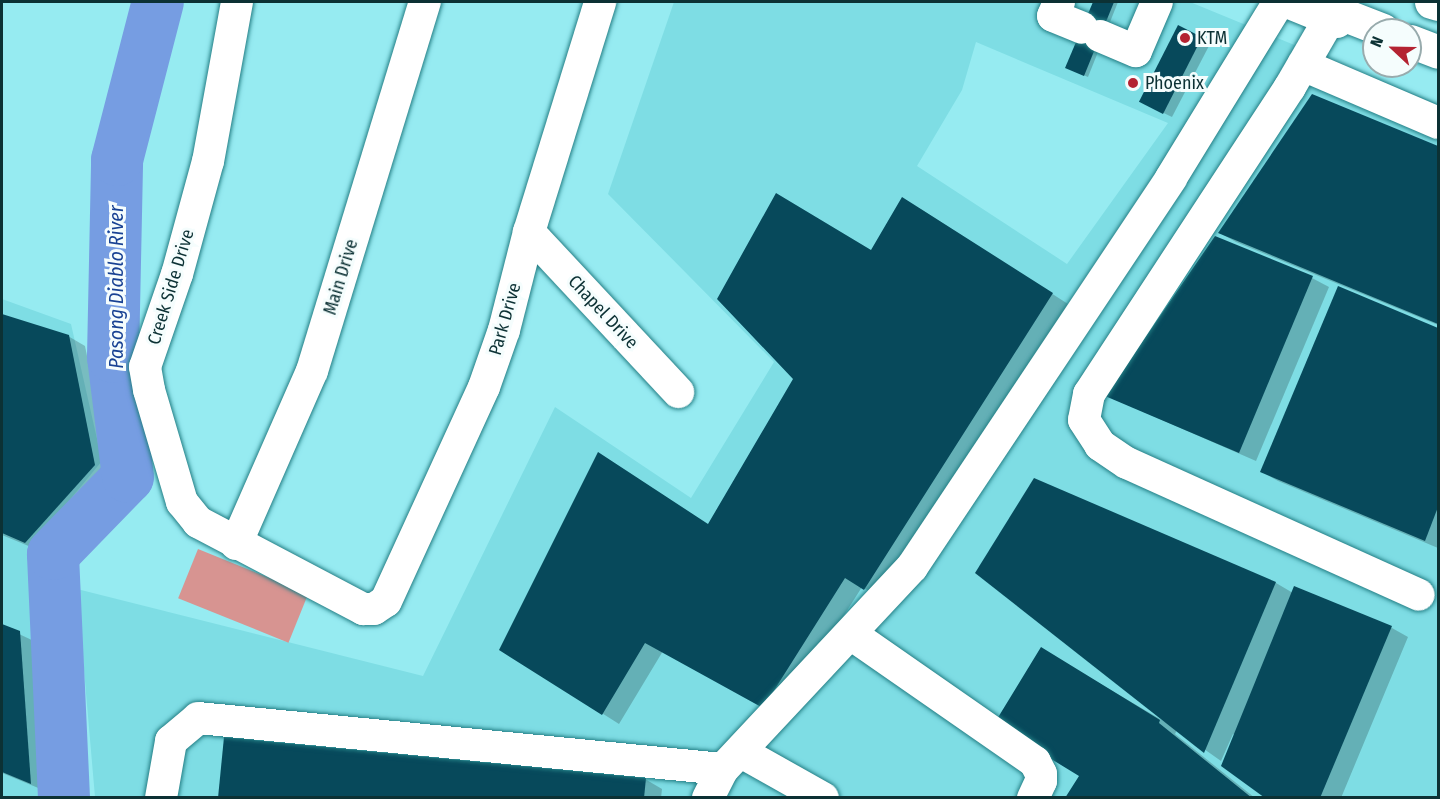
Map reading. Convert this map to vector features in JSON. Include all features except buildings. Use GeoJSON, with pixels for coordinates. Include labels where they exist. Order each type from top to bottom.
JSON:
{"type":"FeatureCollection","features":[{"type":"Feature","properties":{"kind":"main road"},"geometry":{"type":"LineString","coordinates":[[1289,2],[1362,23]]}},
{"type":"Feature","properties":{"kind":"main road"},"geometry":{"type":"LineString","coordinates":[[1431,2],[1438,4]]}},
{"type":"Feature","properties":{"kind":"main road"},"geometry":{"type":"LineString","coordinates":[[1321,10],[1362,30]]}},
{"type":"Feature","properties":{"kind":"main road"},"geometry":{"type":"LineString","coordinates":[[1422,46],[1438,52]]}},
{"type":"Feature","properties":{"kind":"main road"},"geometry":{"type":"LineString","coordinates":[[1422,55],[1438,61]]}},
{"type":"Feature","properties":{"kind":"street","name":"Creek Side Drive"},"geometry":{"type":"LineString","coordinates":[[237,2],[208,161],[177,273],[145,367],[149,390],[182,502],[198,522],[363,609]]}},
{"type":"Feature","properties":{"kind":"street","name":"Main Drive"},"geometry":{"type":"LineString","coordinates":[[236,544],[312,371],[425,2]]}},
{"type":"Feature","properties":{"kind":"street","name":"Park Drive"},"geometry":{"type":"LineString","coordinates":[[363,609],[374,609],[386,601],[484,387],[504,330],[529,232],[600,2]]}},
{"type":"Feature","properties":{"kind":"street"},"geometry":{"type":"LineString","coordinates":[[1059,2],[1053,16],[1136,51],[1157,2]]}},
{"type":"Feature","properties":{"kind":"street"},"geometry":{"type":"LineString","coordinates":[[708,798],[732,760],[912,567],[1171,178],[1280,2]]}},
{"type":"Feature","properties":{"kind":"street"},"geometry":{"type":"LineString","coordinates":[[1321,10],[1303,65],[1089,394],[1084,420],[1100,445],[1127,463],[1419,596]]}},
{"type":"Feature","properties":{"kind":"street"},"geometry":{"type":"LineString","coordinates":[[1303,65],[1438,123]]}},
{"type":"Feature","properties":{"kind":"street","name":"Chapel Drive"},"geometry":{"type":"LineString","coordinates":[[529,232],[678,392]]}},
{"type":"Feature","properties":{"kind":"street"},"geometry":{"type":"LineString","coordinates":[[851,634],[1035,762],[1041,781],[1033,798]]}},
{"type":"Feature","properties":{"kind":"street"},"geometry":{"type":"LineString","coordinates":[[161,798],[171,741],[198,718],[732,760],[823,798]]}},
{"type":"Feature","properties":{"kind":"shaded area"},"geometry":{"type":"Polygon","coordinates":[[[674,2],[1190,2],[1362,73],[1362,78],[1375,78],[1438,104],[1438,797],[95,797],[77,589],[423,676],[555,407],[691,498],[774,362],[608,194],[674,2]],[[976,42],[962,90],[917,166],[1067,264],[1168,123],[976,42]]]}},
{"type":"Feature","properties":{"kind":"shaded area"},"geometry":{"type":"Polygon","coordinates":[[[2,299],[71,324],[102,461],[34,543],[42,778],[50,797],[2,798],[2,299]]]}},
{"type":"Feature","properties":{"kind":"shaded area"},"geometry":{"type":"Polygon","coordinates":[[[198,549],[308,594],[288,643],[178,598],[198,549]]]}},
{"type":"Feature","properties":{"kind":"waterway","name":"Pasong Diablo River"},"geometry":{"type":"LineString","coordinates":[[64,798],[53,554],[128,477],[113,357],[117,160],[158,2]]}},
{"type":"Feature","properties":{"kind":"place","name":"KTM"},"geometry":{"type":"Point","coordinates":[1185,38]}},
{"type":"Feature","properties":{"kind":"place","name":"Phoenix"},"geometry":{"type":"Point","coordinates":[1133,83]}}]}
